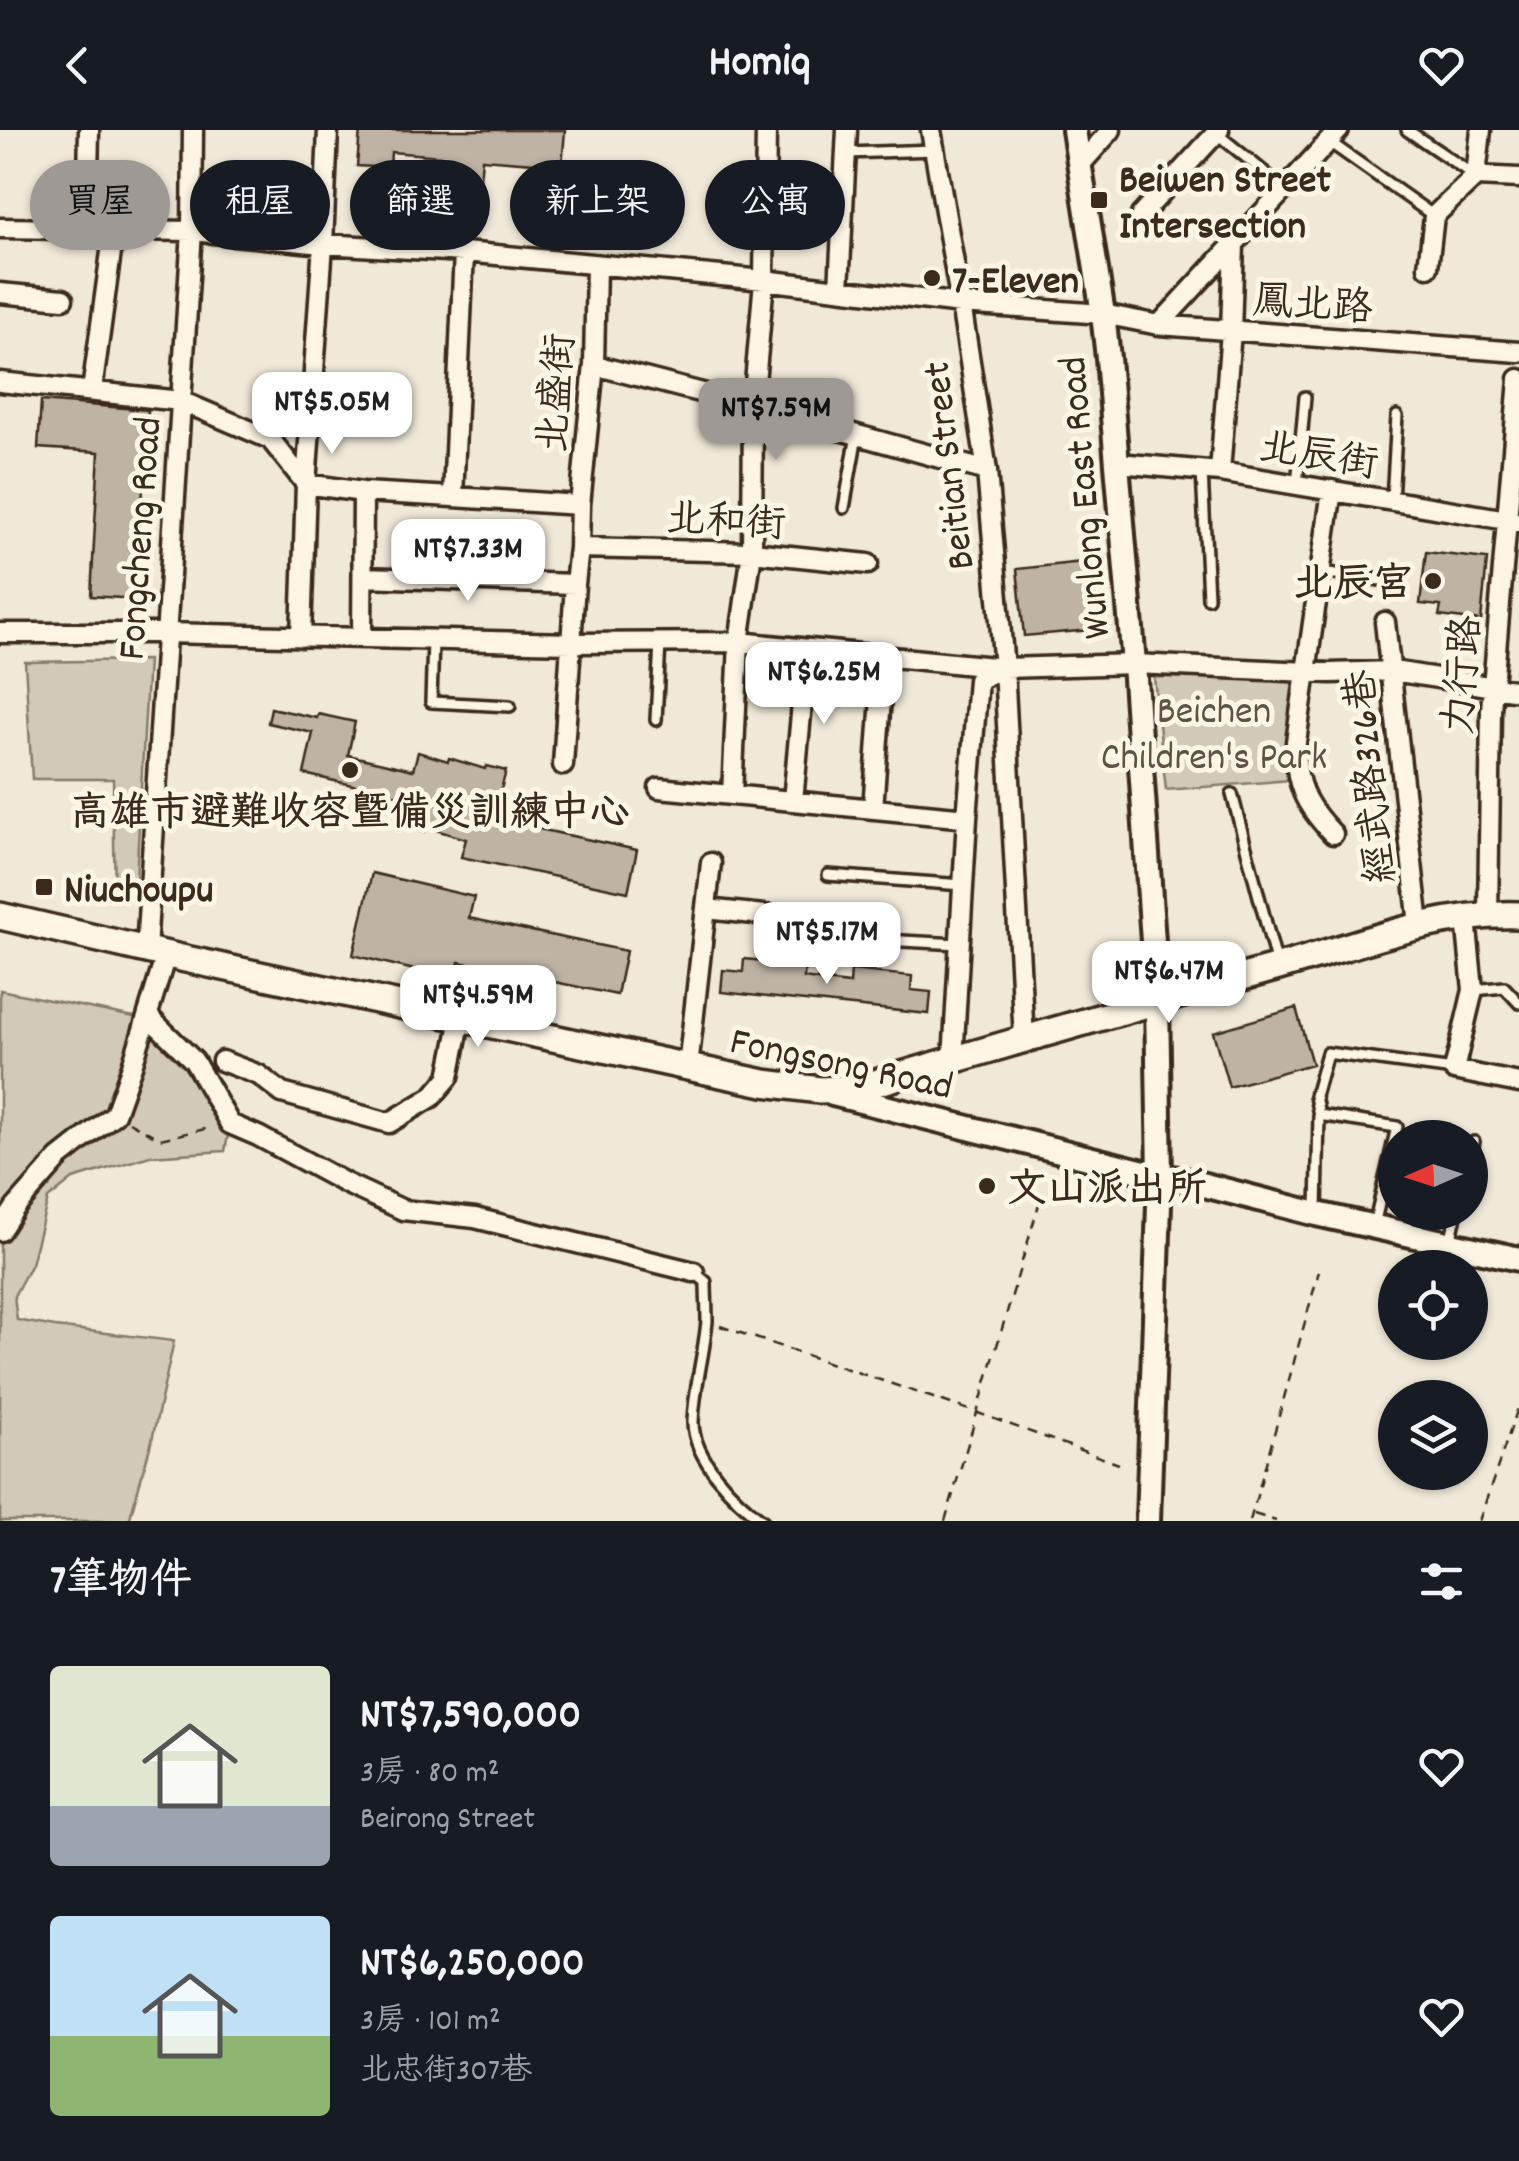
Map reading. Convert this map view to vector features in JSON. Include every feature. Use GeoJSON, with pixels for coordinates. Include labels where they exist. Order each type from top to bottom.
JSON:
{"type":"FeatureCollection","features":[{"type":"Feature","properties":{"kind":"main road"},"geometry":{"type":"LineString","coordinates":[[820,1090],[859,1088],[1419,924],[1519,915]]}},
{"type":"Feature","properties":{"kind":"main road","name":"Fongsong Road"},"geometry":{"type":"LineString","coordinates":[[0,916],[688,1067],[820,1090]]}},
{"type":"Feature","properties":{"kind":"street"},"geometry":{"type":"LineString","coordinates":[[89,160],[90,130]]}},
{"type":"Feature","properties":{"kind":"street","name":"Fongcheng Road"},"geometry":{"type":"LineString","coordinates":[[193,130],[193,160]]}},
{"type":"Feature","properties":{"kind":"street"},"geometry":{"type":"LineString","coordinates":[[327,160],[328,130]]}},
{"type":"Feature","properties":{"kind":"street"},"geometry":{"type":"LineString","coordinates":[[732,794],[739,642],[752,552],[753,406],[764,280],[766,130]]}},
{"type":"Feature","properties":{"kind":"street"},"geometry":{"type":"LineString","coordinates":[[839,289],[846,130]]}},
{"type":"Feature","properties":{"kind":"street","name":"Beitian Street"},"geometry":{"type":"LineString","coordinates":[[931,130],[986,470],[1004,668],[1024,1040]]}},
{"type":"Feature","properties":{"kind":"street","name":"Wunlong East Road"},"geometry":{"type":"LineString","coordinates":[[1074,130],[1103,314],[1118,463],[1157,1000],[1160,1176],[1148,1521]]}},
{"type":"Feature","properties":{"kind":"street"},"geometry":{"type":"LineString","coordinates":[[1079,166],[1112,130]]}},
{"type":"Feature","properties":{"kind":"street"},"geometry":{"type":"LineString","coordinates":[[1428,267],[1434,216],[1476,176],[1481,130]]}},
{"type":"Feature","properties":{"kind":"street"},"geometry":{"type":"LineString","coordinates":[[1142,215],[1218,131]]}},
{"type":"Feature","properties":{"kind":"street"},"geometry":{"type":"LineString","coordinates":[[1159,325],[1334,136]]}},
{"type":"Feature","properties":{"kind":"street"},"geometry":{"type":"LineString","coordinates":[[1476,176],[1519,178]]}},
{"type":"Feature","properties":{"kind":"street","name":"鳳北路"},"geometry":{"type":"LineString","coordinates":[[0,228],[30,229]]}},
{"type":"Feature","properties":{"kind":"street","name":"鳳北路"},"geometry":{"type":"LineString","coordinates":[[330,244],[464,252],[764,280],[962,304],[1103,314],[1159,325],[1519,352]]}},
{"type":"Feature","properties":{"kind":"street"},"geometry":{"type":"LineString","coordinates":[[1211,471],[1232,331],[1234,244]]}},
{"type":"Feature","properties":{"kind":"street"},"geometry":{"type":"LineString","coordinates":[[92,390],[111,250]]}},
{"type":"Feature","properties":{"kind":"street","name":"Fongcheng Road"},"geometry":{"type":"LineString","coordinates":[[115,1114],[148,1016],[156,953],[166,633],[191,250]]}},
{"type":"Feature","properties":{"kind":"street"},"geometry":{"type":"LineString","coordinates":[[301,637],[306,484],[324,250]]}},
{"type":"Feature","properties":{"kind":"street"},"geometry":{"type":"LineString","coordinates":[[453,497],[464,252]]}},
{"type":"Feature","properties":{"kind":"street","name":"北盛街"},"geometry":{"type":"LineString","coordinates":[[563,765],[580,505],[594,365],[596,265]]}},
{"type":"Feature","properties":{"kind":"street"},"geometry":{"type":"LineString","coordinates":[[0,294],[63,299]]}},
{"type":"Feature","properties":{"kind":"street"},"geometry":{"type":"LineString","coordinates":[[594,365],[986,470]]}},
{"type":"Feature","properties":{"kind":"street","name":"力行路"},"geometry":{"type":"LineString","coordinates":[[1454,1070],[1472,990],[1493,687],[1513,521],[1519,380]]}},
{"type":"Feature","properties":{"kind":"street"},"geometry":{"type":"LineString","coordinates":[[0,382],[181,401],[270,439],[306,484],[363,492],[580,505]]}},
{"type":"Feature","properties":{"kind":"street","name":"北辰街"},"geometry":{"type":"LineString","coordinates":[[1118,463],[1211,471],[1513,521]]}},
{"type":"Feature","properties":{"kind":"street"},"geometry":{"type":"LineString","coordinates":[[1332,490],[1295,762],[1300,788],[1312,812],[1333,834]]}},
{"type":"Feature","properties":{"kind":"street"},"geometry":{"type":"LineString","coordinates":[[362,638],[363,492]]}},
{"type":"Feature","properties":{"kind":"street","name":"北和街"},"geometry":{"type":"LineString","coordinates":[[579,548],[752,552],[868,564]]}},
{"type":"Feature","properties":{"kind":"street"},"geometry":{"type":"LineString","coordinates":[[362,577],[575,584]]}},
{"type":"Feature","properties":{"kind":"street","name":"經武路326巷"},"geometry":{"type":"LineString","coordinates":[[1386,622],[1419,924]]}},
{"type":"Feature","properties":{"kind":"street"},"geometry":{"type":"LineString","coordinates":[[0,633],[571,643],[739,642],[1004,668],[1134,664],[1306,672],[1392,671],[1519,692]]}},
{"type":"Feature","properties":{"kind":"street"},"geometry":{"type":"LineString","coordinates":[[793,800],[807,649]]}},
{"type":"Feature","properties":{"kind":"street"},"geometry":{"type":"LineString","coordinates":[[874,809],[884,656]]}},
{"type":"Feature","properties":{"kind":"street"},"geometry":{"type":"LineString","coordinates":[[953,1060],[978,680],[1004,668]]}},
{"type":"Feature","properties":{"kind":"street"},"geometry":{"type":"LineString","coordinates":[[659,788],[967,818]]}},
{"type":"Feature","properties":{"kind":"street"},"geometry":{"type":"LineString","coordinates":[[688,1067],[711,864]]}},
{"type":"Feature","properties":{"kind":"street"},"geometry":{"type":"LineString","coordinates":[[706,910],[792,918]]}},
{"type":"Feature","properties":{"kind":"street"},"geometry":{"type":"LineString","coordinates":[[148,1016],[194,1061],[230,1124],[347,1184],[403,1210],[475,1218],[694,1272]]}},
{"type":"Feature","properties":{"kind":"street"},"geometry":{"type":"LineString","coordinates":[[222,1061],[260,1075],[282,1093],[389,1122],[432,1098],[449,1077],[461,1018]]}},
{"type":"Feature","properties":{"kind":"street"},"geometry":{"type":"LineString","coordinates":[[1454,1070],[1519,1083]]}},
{"type":"Feature","properties":{"kind":"street","name":"Fongsong Road"},"geometry":{"type":"LineString","coordinates":[[820,1090],[1317,1214],[1519,1259]]}},
{"type":"Feature","properties":{"kind":"street"},"geometry":{"type":"LineString","coordinates":[[0,1231],[59,1158],[115,1114]]}},
{"type":"Feature","properties":{"kind":"lane"},"geometry":{"type":"LineString","coordinates":[[1407,130],[1476,176]]}},
{"type":"Feature","properties":{"kind":"lane"},"geometry":{"type":"LineString","coordinates":[[1218,131],[1285,189]]}},
{"type":"Feature","properties":{"kind":"lane"},"geometry":{"type":"LineString","coordinates":[[1334,136],[1434,216]]}},
{"type":"Feature","properties":{"kind":"lane"},"geometry":{"type":"LineString","coordinates":[[846,153],[934,150]]}},
{"type":"Feature","properties":{"kind":"lane"},"geometry":{"type":"LineString","coordinates":[[1297,485],[1305,397]]}},
{"type":"Feature","properties":{"kind":"lane"},"geometry":{"type":"LineString","coordinates":[[1392,500],[1397,416]]}},
{"type":"Feature","properties":{"kind":"lane"},"geometry":{"type":"LineString","coordinates":[[844,508],[856,434]]}},
{"type":"Feature","properties":{"kind":"lane"},"geometry":{"type":"LineString","coordinates":[[1208,598],[1211,471]]}},
{"type":"Feature","properties":{"kind":"lane"},"geometry":{"type":"LineString","coordinates":[[1321,572],[1395,582]]}},
{"type":"Feature","properties":{"kind":"lane"},"geometry":{"type":"LineString","coordinates":[[433,640],[431,702],[510,706]]}},
{"type":"Feature","properties":{"kind":"lane"},"geometry":{"type":"LineString","coordinates":[[656,720],[660,643]]}},
{"type":"Feature","properties":{"kind":"lane"},"geometry":{"type":"LineString","coordinates":[[1232,794],[1278,968]]}},
{"type":"Feature","properties":{"kind":"lane"},"geometry":{"type":"LineString","coordinates":[[828,875],[963,885]]}},
{"type":"Feature","properties":{"kind":"lane"},"geometry":{"type":"LineString","coordinates":[[824,936],[960,944]]}},
{"type":"Feature","properties":{"kind":"lane"},"geometry":{"type":"LineString","coordinates":[[1472,990],[1504,987],[1519,1003]]}},
{"type":"Feature","properties":{"kind":"lane"},"geometry":{"type":"LineString","coordinates":[[1317,1214],[1319,1115],[1315,1096],[1326,1053],[1454,1070]]}},
{"type":"Feature","properties":{"kind":"lane"},"geometry":{"type":"LineString","coordinates":[[1319,1115],[1397,1127],[1373,1227]]}},
{"type":"Feature","properties":{"kind":"lane"},"geometry":{"type":"LineString","coordinates":[[1449,1245],[1453,1230]]}},
{"type":"Feature","properties":{"kind":"lane"},"geometry":{"type":"LineString","coordinates":[[694,1272],[706,1282],[707,1320],[693,1425],[699,1448],[741,1505],[764,1521]]}},
{"type":"Feature","properties":{"kind":"path"},"geometry":{"type":"LineString","coordinates":[[115,1114],[160,1139],[230,1124]]}},
{"type":"Feature","properties":{"kind":"path"},"geometry":{"type":"LineString","coordinates":[[945,1521],[1042,1194]]}},
{"type":"Feature","properties":{"kind":"path"},"geometry":{"type":"LineString","coordinates":[[1250,1521],[1319,1271]]}},
{"type":"Feature","properties":{"kind":"path"},"geometry":{"type":"LineString","coordinates":[[720,1326],[978,1412],[1119,1464]]}},
{"type":"Feature","properties":{"kind":"path"},"geometry":{"type":"LineString","coordinates":[[1479,1521],[1519,1405]]}},
{"type":"Feature","properties":{"kind":"path"},"geometry":{"type":"LineString","coordinates":[[1252,1513],[1276,1521]]}},
{"type":"Feature","properties":{"kind":"green space"},"geometry":{"type":"Polygon","coordinates":[[[148,660],[135,899],[115,902],[113,779],[32,779],[25,662],[148,660]]]}},
{"type":"Feature","properties":{"kind":"green space","name":"Beichen Children's Park"},"geometry":{"type":"Polygon","coordinates":[[[1154,677],[1297,678],[1287,757],[1291,780],[1166,790],[1154,677]]]}},
{"type":"Feature","properties":{"kind":"green space"},"geometry":{"type":"Polygon","coordinates":[[[0,990],[134,1017],[197,1073],[229,1130],[225,1151],[150,1156],[73,1179],[48,1199],[31,1264],[14,1296],[17,1320],[174,1341],[129,1521],[0,1521],[0,990]]]}},
{"type":"Feature","properties":{"kind":"building"},"geometry":{"type":"Polygon","coordinates":[[[360,130],[565,130],[563,160],[440,160],[440,156],[391,152],[390,160],[358,160],[360,130]]]}},
{"type":"Feature","properties":{"kind":"building"},"geometry":{"type":"Polygon","coordinates":[[[41,401],[148,410],[136,599],[91,596],[99,452],[38,448],[41,401]]]}},
{"type":"Feature","properties":{"kind":"building","name":"北辰宮"},"geometry":{"type":"Polygon","coordinates":[[[1426,552],[1487,559],[1481,621],[1439,616],[1441,606],[1420,604],[1426,552]]]}},
{"type":"Feature","properties":{"kind":"building"},"geometry":{"type":"Polygon","coordinates":[[[1083,562],[1090,630],[1024,636],[1017,569],[1083,562]]]}},
{"type":"Feature","properties":{"kind":"building"},"geometry":{"type":"Polygon","coordinates":[[[271,708],[355,722],[348,755],[413,770],[418,752],[506,771],[493,819],[637,850],[628,892],[461,857],[466,839],[426,827],[424,832],[398,825],[405,797],[304,774],[313,733],[268,723],[271,708]]]}},
{"type":"Feature","properties":{"kind":"building"},"geometry":{"type":"Polygon","coordinates":[[[372,873],[474,897],[469,918],[626,951],[617,995],[459,962],[455,980],[353,955],[372,873]]]}},
{"type":"Feature","properties":{"kind":"building"},"geometry":{"type":"Polygon","coordinates":[[[744,959],[805,965],[804,978],[850,984],[851,970],[912,976],[911,990],[931,992],[929,1014],[721,992],[723,970],[743,972],[744,959]]]}},
{"type":"Feature","properties":{"kind":"building"},"geometry":{"type":"Polygon","coordinates":[[[1296,1008],[1312,1064],[1229,1087],[1213,1032],[1296,1008]]]}},
{"type":"Feature","properties":{"kind":"place","name":"Beiwen Street Intersection"},"geometry":{"type":"Point","coordinates":[1099,200]}},
{"type":"Feature","properties":{"kind":"place","name":"7-Eleven"},"geometry":{"type":"Point","coordinates":[932,278]}},
{"type":"Feature","properties":{"kind":"place","name":"北辰宮"},"geometry":{"type":"Point","coordinates":[1433,581]}},
{"type":"Feature","properties":{"kind":"place","name":"高雄市避難收容暨備災訓練中心"},"geometry":{"type":"Point","coordinates":[350,770]}},
{"type":"Feature","properties":{"kind":"place","name":"Niuchoupu"},"geometry":{"type":"Point","coordinates":[44,887]}},
{"type":"Feature","properties":{"kind":"place","name":"文山派出所"},"geometry":{"type":"Point","coordinates":[987,1186]}}]}
